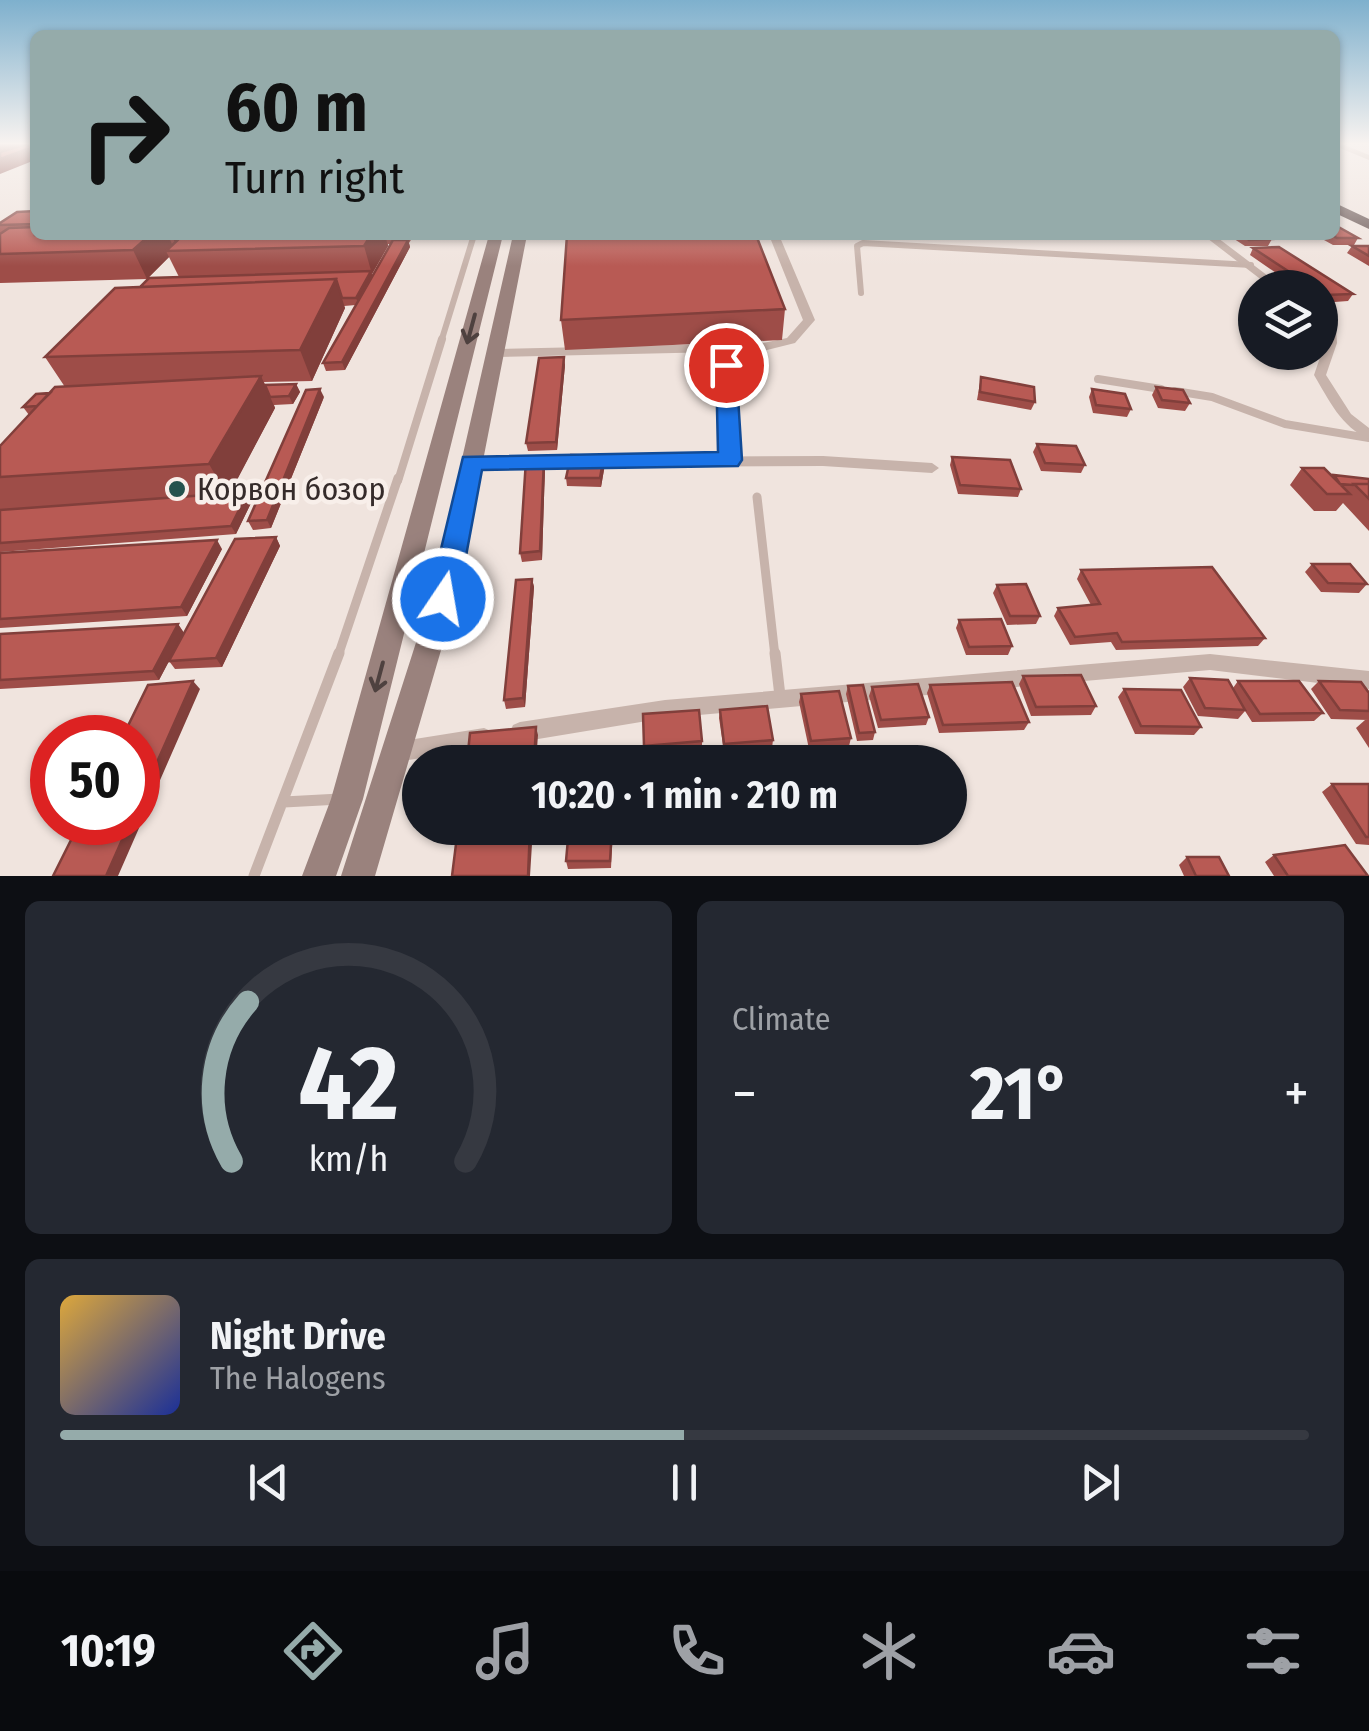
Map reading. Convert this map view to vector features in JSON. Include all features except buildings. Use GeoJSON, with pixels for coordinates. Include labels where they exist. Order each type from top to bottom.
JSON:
{"type":"FeatureCollection","features":[{"type":"Feature","properties":{"kind":"highway"},"geometry":{"type":"LineString","coordinates":[[1340,210],[1369,225]]}},
{"type":"Feature","properties":{"kind":"main road"},"geometry":{"type":"LineString","coordinates":[[319,876],[347,799],[495,240]]}},
{"type":"Feature","properties":{"kind":"main road"},"geometry":{"type":"LineString","coordinates":[[358,876],[443,599],[519,240]]}},
{"type":"Feature","properties":{"kind":"street"},"geometry":{"type":"LineString","coordinates":[[497,353],[763,346],[791,341],[810,320],[776,240]]}},
{"type":"Feature","properties":{"kind":"street"},"geometry":{"type":"LineString","coordinates":[[1215,240],[1258,270]]}},
{"type":"Feature","properties":{"kind":"street"},"geometry":{"type":"LineString","coordinates":[[1322,370],[1320,375],[1346,417],[1369,437]]}},
{"type":"Feature","properties":{"kind":"street"},"geometry":{"type":"LineString","coordinates":[[472,462],[730,460],[932,468]]}},
{"type":"Feature","properties":{"kind":"street"},"geometry":{"type":"LineString","coordinates":[[396,752],[666,709],[1210,662],[1369,680]]}},
{"type":"Feature","properties":{"kind":"lane"},"geometry":{"type":"LineString","coordinates":[[254,876],[284,802],[411,442],[472,240]]}},
{"type":"Feature","properties":{"kind":"lane"},"geometry":{"type":"LineString","coordinates":[[862,293],[857,246],[862,243],[1252,265]]}},
{"type":"Feature","properties":{"kind":"lane"},"geometry":{"type":"LineString","coordinates":[[726,365],[730,460]]}},
{"type":"Feature","properties":{"kind":"lane"},"geometry":{"type":"LineString","coordinates":[[1098,379],[1212,397],[1285,424],[1369,437]]}},
{"type":"Feature","properties":{"kind":"lane"},"geometry":{"type":"LineString","coordinates":[[757,497],[781,699]]}},
{"type":"Feature","properties":{"kind":"lane"},"geometry":{"type":"LineString","coordinates":[[284,802],[347,799]]}},
{"type":"Feature","properties":{"kind":"place","name":"Корвон бозор"},"geometry":{"type":"Point","coordinates":[177,489]}},
{"type":"Feature","properties":{"kind":"route"},"geometry":{"type":"LineString","coordinates":[[443,599],[472,462],[730,460],[726,365]]}}]}
